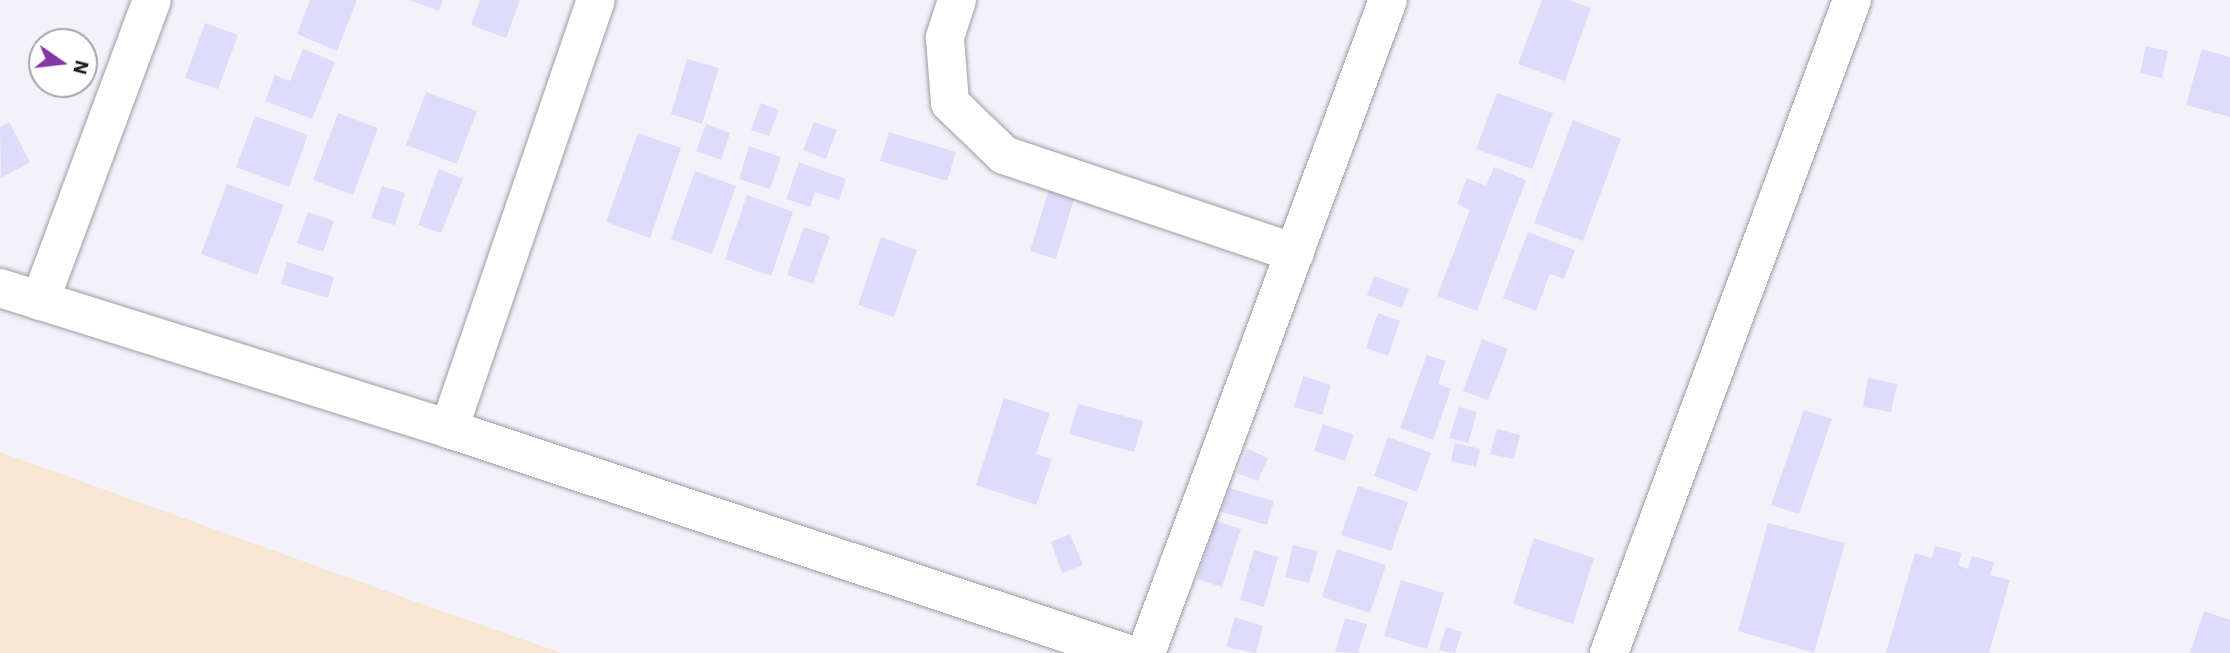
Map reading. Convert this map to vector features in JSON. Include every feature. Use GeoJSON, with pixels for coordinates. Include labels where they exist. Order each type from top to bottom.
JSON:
{"type":"FeatureCollection","features":[{"type":"Feature","properties":{"kind":"street"},"geometry":{"type":"LineString","coordinates":[[40,301],[152,0]]}},
{"type":"Feature","properties":{"kind":"street"},"geometry":{"type":"LineString","coordinates":[[449,429],[596,0]]}},
{"type":"Feature","properties":{"kind":"street"},"geometry":{"type":"LineString","coordinates":[[957,0],[945,37],[950,103],[1004,155],[1294,253]]}},
{"type":"Feature","properties":{"kind":"street"},"geometry":{"type":"LineString","coordinates":[[1146,653],[1388,0]]}},
{"type":"Feature","properties":{"kind":"street"},"geometry":{"type":"LineString","coordinates":[[1609,653],[1852,0]]}},
{"type":"Feature","properties":{"kind":"street"},"geometry":{"type":"LineString","coordinates":[[0,288],[449,429],[1126,653]]}},
{"type":"Feature","properties":{"kind":"shaded area"},"geometry":{"type":"Polygon","coordinates":[[[0,452],[450,614],[562,653],[0,653],[0,452]]]}},
{"type":"Feature","properties":{"kind":"building"},"geometry":{"type":"Polygon","coordinates":[[[310,0],[357,0],[337,51],[297,34],[310,0]]]}},
{"type":"Feature","properties":{"kind":"building"},"geometry":{"type":"Polygon","coordinates":[[[409,0],[443,0],[439,11],[409,0]]]}},
{"type":"Feature","properties":{"kind":"building"},"geometry":{"type":"Polygon","coordinates":[[[480,0],[520,0],[506,38],[471,25],[480,0]]]}},
{"type":"Feature","properties":{"kind":"building"},"geometry":{"type":"Polygon","coordinates":[[[1542,0],[1568,0],[1591,8],[1565,81],[1518,64],[1542,0]]]}},
{"type":"Feature","properties":{"kind":"building"},"geometry":{"type":"Polygon","coordinates":[[[205,23],[238,35],[218,89],[185,78],[205,23]]]}},
{"type":"Feature","properties":{"kind":"building"},"geometry":{"type":"Polygon","coordinates":[[[2146,46],[2168,51],[2162,78],[2140,73],[2146,46]]]}},
{"type":"Feature","properties":{"kind":"building"},"geometry":{"type":"Polygon","coordinates":[[[303,49],[335,62],[312,119],[265,101],[275,75],[290,81],[303,49]]]}},
{"type":"Feature","properties":{"kind":"building"},"geometry":{"type":"Polygon","coordinates":[[[2202,49],[2230,57],[2230,117],[2186,105],[2202,49]]]}},
{"type":"Feature","properties":{"kind":"building"},"geometry":{"type":"Polygon","coordinates":[[[687,59],[719,68],[702,124],[671,114],[687,59]]]}},
{"type":"Feature","properties":{"kind":"building"},"geometry":{"type":"Polygon","coordinates":[[[426,92],[477,111],[457,164],[406,145],[426,92]]]}},
{"type":"Feature","properties":{"kind":"building"},"geometry":{"type":"Polygon","coordinates":[[[1497,93],[1553,113],[1532,169],[1476,149],[1497,93]]]}},
{"type":"Feature","properties":{"kind":"building"},"geometry":{"type":"Polygon","coordinates":[[[761,103],[779,110],[769,136],[751,130],[761,103]]]}},
{"type":"Feature","properties":{"kind":"building"},"geometry":{"type":"Polygon","coordinates":[[[338,113],[378,128],[353,195],[313,180],[338,113]]]}},
{"type":"Feature","properties":{"kind":"building"},"geometry":{"type":"Polygon","coordinates":[[[255,116],[308,135],[289,187],[236,167],[255,116]]]}},
{"type":"Feature","properties":{"kind":"building"},"geometry":{"type":"Polygon","coordinates":[[[1573,120],[1621,139],[1583,241],[1534,223],[1573,120]]]}},
{"type":"Feature","properties":{"kind":"building"},"geometry":{"type":"Polygon","coordinates":[[[9,122],[30,162],[1,178],[0,127],[9,122]]]}},
{"type":"Feature","properties":{"kind":"building"},"geometry":{"type":"Polygon","coordinates":[[[814,122],[837,130],[826,159],[803,150],[814,122]]]}},
{"type":"Feature","properties":{"kind":"building"},"geometry":{"type":"Polygon","coordinates":[[[706,124],[730,133],[721,160],[696,151],[706,124]]]}},
{"type":"Feature","properties":{"kind":"building"},"geometry":{"type":"Polygon","coordinates":[[[889,132],[956,152],[947,181],[880,161],[889,132]]]}},
{"type":"Feature","properties":{"kind":"building"},"geometry":{"type":"Polygon","coordinates":[[[638,133],[681,148],[650,238],[606,222],[638,133]]]}},
{"type":"Feature","properties":{"kind":"building"},"geometry":{"type":"Polygon","coordinates":[[[749,146],[781,157],[770,189],[739,179],[749,146]]]}},
{"type":"Feature","properties":{"kind":"building"},"geometry":{"type":"Polygon","coordinates":[[[799,162],[846,179],[839,200],[815,192],[810,207],[786,199],[799,162]]]}},
{"type":"Feature","properties":{"kind":"building"},"geometry":{"type":"Polygon","coordinates":[[[1494,167],[1526,180],[1477,311],[1437,296],[1470,210],[1457,204],[1467,178],[1486,186],[1494,167]]]}},
{"type":"Feature","properties":{"kind":"building"},"geometry":{"type":"Polygon","coordinates":[[[439,169],[463,179],[441,233],[418,225],[439,169]]]}},
{"type":"Feature","properties":{"kind":"building"},"geometry":{"type":"Polygon","coordinates":[[[695,171],[736,186],[712,254],[671,239],[695,171]]]}},
{"type":"Feature","properties":{"kind":"building"},"geometry":{"type":"Polygon","coordinates":[[[227,184],[284,205],[257,275],[201,254],[227,184]]]}},
{"type":"Feature","properties":{"kind":"building"},"geometry":{"type":"Polygon","coordinates":[[[382,186],[405,193],[395,225],[371,218],[382,186]]]}},
{"type":"Feature","properties":{"kind":"building"},"geometry":{"type":"Polygon","coordinates":[[[1049,189],[1075,196],[1056,259],[1030,251],[1049,189]]]}},
{"type":"Feature","properties":{"kind":"building"},"geometry":{"type":"Polygon","coordinates":[[[747,195],[793,212],[771,276],[725,259],[747,195]]]}},
{"type":"Feature","properties":{"kind":"building"},"geometry":{"type":"Polygon","coordinates":[[[308,212],[334,221],[323,252],[297,243],[308,212]]]}},
{"type":"Feature","properties":{"kind":"building"},"geometry":{"type":"Polygon","coordinates":[[[804,227],[830,236],[813,284],[787,275],[804,227]]]}},
{"type":"Feature","properties":{"kind":"building"},"geometry":{"type":"Polygon","coordinates":[[[1528,232],[1575,250],[1564,279],[1550,274],[1536,311],[1503,298],[1528,232]]]}},
{"type":"Feature","properties":{"kind":"building"},"geometry":{"type":"Polygon","coordinates":[[[881,237],[917,250],[894,317],[858,305],[881,237]]]}},
{"type":"Feature","properties":{"kind":"building"},"geometry":{"type":"Polygon","coordinates":[[[287,262],[334,277],[328,298],[281,284],[287,262]]]}},
{"type":"Feature","properties":{"kind":"building"},"geometry":{"type":"Polygon","coordinates":[[[1374,276],[1409,289],[1402,308],[1367,295],[1374,276]]]}},
{"type":"Feature","properties":{"kind":"building"},"geometry":{"type":"Polygon","coordinates":[[[1378,313],[1400,321],[1388,356],[1366,348],[1378,313]]]}},
{"type":"Feature","properties":{"kind":"building"},"geometry":{"type":"Polygon","coordinates":[[[1482,339],[1508,349],[1488,400],[1463,391],[1482,339]]]}},
{"type":"Feature","properties":{"kind":"building"},"geometry":{"type":"Polygon","coordinates":[[[1427,355],[1446,361],[1438,384],[1451,389],[1433,440],[1400,428],[1427,355]]]}},
{"type":"Feature","properties":{"kind":"building"},"geometry":{"type":"Polygon","coordinates":[[[1303,376],[1331,385],[1322,415],[1294,407],[1303,376]]]}},
{"type":"Feature","properties":{"kind":"building"},"geometry":{"type":"Polygon","coordinates":[[[1868,378],[1897,384],[1891,412],[1863,407],[1868,378]]]}},
{"type":"Feature","properties":{"kind":"building"},"geometry":{"type":"Polygon","coordinates":[[[1004,398],[1050,413],[1036,454],[1052,459],[1036,505],[976,485],[1004,398]]]}},
{"type":"Feature","properties":{"kind":"building"},"geometry":{"type":"Polygon","coordinates":[[[1078,404],[1143,421],[1134,452],[1069,434],[1078,404]]]}},
{"type":"Feature","properties":{"kind":"building"},"geometry":{"type":"Polygon","coordinates":[[[1459,407],[1477,412],[1468,443],[1449,438],[1459,407]]]}},
{"type":"Feature","properties":{"kind":"building"},"geometry":{"type":"Polygon","coordinates":[[[1804,410],[1832,419],[1799,514],[1771,505],[1804,410]]]}},
{"type":"Feature","properties":{"kind":"building"},"geometry":{"type":"Polygon","coordinates":[[[1323,424],[1354,435],[1345,461],[1314,451],[1323,424]]]}},
{"type":"Feature","properties":{"kind":"building"},"geometry":{"type":"Polygon","coordinates":[[[1497,429],[1520,435],[1514,459],[1490,454],[1497,429]]]}},
{"type":"Feature","properties":{"kind":"building"},"geometry":{"type":"Polygon","coordinates":[[[1388,437],[1431,453],[1417,492],[1374,476],[1388,437]]]}},
{"type":"Feature","properties":{"kind":"building"},"geometry":{"type":"Polygon","coordinates":[[[1455,443],[1480,449],[1476,467],[1451,461],[1455,443]]]}},
{"type":"Feature","properties":{"kind":"building"},"geometry":{"type":"Polygon","coordinates":[[[1248,449],[1268,458],[1258,481],[1237,473],[1248,449]]]}},
{"type":"Feature","properties":{"kind":"building"},"geometry":{"type":"Polygon","coordinates":[[[1358,486],[1408,502],[1391,551],[1341,535],[1358,486]]]}},
{"type":"Feature","properties":{"kind":"building"},"geometry":{"type":"Polygon","coordinates":[[[1229,488],[1274,501],[1267,525],[1222,512],[1229,488]]]}},
{"type":"Feature","properties":{"kind":"building"},"geometry":{"type":"Polygon","coordinates":[[[1216,521],[1241,529],[1222,587],[1197,579],[1216,521]]]}},
{"type":"Feature","properties":{"kind":"building"},"geometry":{"type":"Polygon","coordinates":[[[1768,523],[1845,543],[1814,653],[1738,631],[1768,523]]]}},
{"type":"Feature","properties":{"kind":"building"},"geometry":{"type":"Polygon","coordinates":[[[1070,534],[1083,565],[1062,573],[1051,542],[1070,534]]]}},
{"type":"Feature","properties":{"kind":"building"},"geometry":{"type":"Polygon","coordinates":[[[1534,538],[1594,558],[1573,624],[1513,604],[1534,538]]]}},
{"type":"Feature","properties":{"kind":"building"},"geometry":{"type":"Polygon","coordinates":[[[1293,545],[1318,551],[1309,583],[1285,577],[1293,545]]]}},
{"type":"Feature","properties":{"kind":"building"},"geometry":{"type":"Polygon","coordinates":[[[1935,546],[1962,553],[1958,565],[1968,569],[1972,556],[1994,562],[1990,575],[2010,580],[1989,653],[1886,653],[1915,553],[1932,558],[1935,546]]]}},
{"type":"Feature","properties":{"kind":"building"},"geometry":{"type":"Polygon","coordinates":[[[1337,549],[1386,565],[1370,613],[1322,597],[1337,549]]]}},
{"type":"Feature","properties":{"kind":"building"},"geometry":{"type":"Polygon","coordinates":[[[1254,550],[1278,557],[1264,607],[1240,600],[1254,550]]]}},
{"type":"Feature","properties":{"kind":"building"},"geometry":{"type":"Polygon","coordinates":[[[1401,580],[1444,593],[1427,649],[1384,636],[1401,580]]]}},
{"type":"Feature","properties":{"kind":"building"},"geometry":{"type":"Polygon","coordinates":[[[2204,611],[2230,620],[2230,653],[2190,653],[2204,611]]]}},
{"type":"Feature","properties":{"kind":"building"},"geometry":{"type":"Polygon","coordinates":[[[1235,617],[1263,626],[1256,653],[1226,647],[1235,617]]]}},
{"type":"Feature","properties":{"kind":"building"},"geometry":{"type":"Polygon","coordinates":[[[1345,618],[1367,624],[1358,653],[1335,652],[1345,618]]]}},
{"type":"Feature","properties":{"kind":"building"},"geometry":{"type":"Polygon","coordinates":[[[1446,627],[1462,632],[1455,653],[1439,650],[1446,627]]]}}]}
